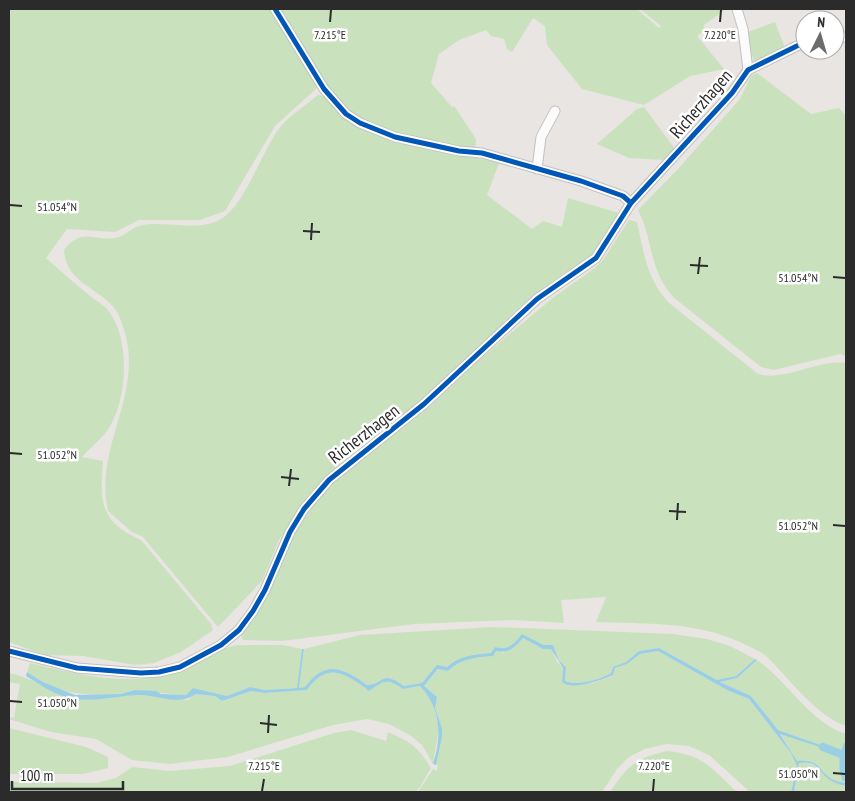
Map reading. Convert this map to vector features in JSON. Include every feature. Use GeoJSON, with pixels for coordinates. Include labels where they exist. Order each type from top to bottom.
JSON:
{"type":"FeatureCollection","features":[{"type":"Feature","properties":{"kind":"street"},"geometry":{"type":"LineString","coordinates":[[274,9],[332,100],[353,118],[378,132],[459,151],[482,153],[613,192],[631,203]]}},
{"type":"Feature","properties":{"kind":"street","name":"Richerzhagen"},"geometry":{"type":"LineString","coordinates":[[737,9],[743,29],[748,70]]}},
{"type":"Feature","properties":{"kind":"street","name":"Richerzhagen"},"geometry":{"type":"LineString","coordinates":[[9,651],[77,668],[140,673],[159,672],[180,667],[221,645],[239,630],[254,611],[290,532],[304,509],[329,480],[424,404],[537,299],[596,258],[631,203],[732,93],[748,70],[795,47]]}},
{"type":"Feature","properties":{"kind":"street"},"geometry":{"type":"LineString","coordinates":[[537,169],[541,137],[556,111]]}},
{"type":"Feature","properties":{"kind":"green space"},"geometry":{"type":"Polygon","coordinates":[[[9,9],[271,9],[318,87],[275,126],[225,211],[200,220],[139,220],[115,232],[67,229],[46,258],[108,310],[121,339],[124,370],[123,385],[116,414],[104,435],[82,457],[103,461],[102,488],[105,509],[117,525],[141,540],[211,624],[213,630],[181,652],[154,663],[135,665],[83,656],[44,655],[9,642],[9,9]]]}},
{"type":"Feature","properties":{"kind":"green space"},"geometry":{"type":"Polygon","coordinates":[[[278,9],[637,9],[659,28],[661,26],[640,9],[726,9],[704,25],[705,30],[697,36],[724,69],[690,76],[644,105],[582,89],[547,45],[545,26],[533,18],[512,52],[507,49],[504,39],[491,36],[486,30],[459,40],[439,54],[431,83],[452,107],[454,106],[476,139],[475,151],[395,134],[370,125],[354,115],[328,89],[317,74],[278,9]]]}},
{"type":"Feature","properties":{"kind":"green space"},"geometry":{"type":"Polygon","coordinates":[[[775,22],[785,48],[758,61],[754,60],[749,47],[748,32],[775,22]]]}},
{"type":"Feature","properties":{"kind":"green space"},"geometry":{"type":"Polygon","coordinates":[[[757,73],[811,114],[839,108],[846,116],[846,356],[840,354],[774,370],[761,367],[673,297],[659,276],[647,233],[638,210],[678,169],[740,99],[751,76],[757,73]]]}},
{"type":"Feature","properties":{"kind":"green space"},"geometry":{"type":"Polygon","coordinates":[[[318,95],[323,96],[359,126],[378,135],[499,163],[487,195],[532,229],[543,221],[562,227],[568,198],[619,213],[592,255],[561,275],[521,306],[411,409],[353,452],[328,474],[296,513],[279,540],[262,581],[218,627],[143,537],[132,532],[108,511],[105,488],[107,466],[128,381],[129,359],[126,337],[115,309],[108,301],[76,277],[66,261],[64,250],[70,243],[82,237],[115,238],[147,224],[206,225],[225,216],[242,195],[278,130],[318,95]]]}},
{"type":"Feature","properties":{"kind":"green space"},"geometry":{"type":"Polygon","coordinates":[[[644,107],[675,149],[665,160],[629,158],[597,144],[637,109],[644,107]]]}},
{"type":"Feature","properties":{"kind":"green space"},"geometry":{"type":"Polygon","coordinates":[[[629,220],[637,222],[650,274],[668,302],[758,374],[780,375],[824,364],[846,363],[846,726],[824,714],[803,696],[764,654],[728,637],[672,625],[596,622],[606,597],[561,600],[564,623],[513,620],[414,624],[282,641],[243,640],[240,633],[257,613],[267,597],[294,533],[318,499],[333,483],[429,407],[480,359],[554,297],[595,268],[603,260],[629,220]]]}},
{"type":"Feature","properties":{"kind":"green space"},"geometry":{"type":"Polygon","coordinates":[[[493,627],[673,634],[707,639],[730,646],[755,659],[736,676],[717,680],[659,648],[639,651],[626,662],[613,667],[611,673],[601,678],[576,683],[565,681],[566,667],[559,661],[553,645],[544,645],[522,634],[513,644],[507,647],[495,647],[491,653],[476,654],[447,668],[437,666],[422,683],[404,686],[387,678],[367,685],[350,674],[335,669],[320,672],[305,687],[299,688],[304,649],[360,635],[493,627]]]}},
{"type":"Feature","properties":{"kind":"green space"},"geometry":{"type":"Polygon","coordinates":[[[523,638],[543,649],[551,648],[557,662],[563,668],[562,682],[581,684],[601,680],[613,675],[615,668],[627,664],[640,654],[658,651],[727,690],[749,699],[791,753],[797,766],[791,792],[750,792],[709,755],[689,746],[666,744],[645,749],[629,757],[617,769],[602,792],[418,792],[433,769],[437,771],[438,765],[436,765],[442,728],[435,708],[437,697],[424,686],[439,669],[448,671],[468,659],[492,656],[496,651],[503,653],[523,638]]]}},
{"type":"Feature","properties":{"kind":"green space"},"geometry":{"type":"Polygon","coordinates":[[[239,645],[283,645],[302,649],[297,688],[265,690],[250,687],[227,696],[193,688],[187,695],[137,690],[118,694],[81,694],[50,685],[27,672],[30,663],[83,675],[120,679],[156,677],[182,670],[222,650],[239,645]]]}},
{"type":"Feature","properties":{"kind":"green space"},"geometry":{"type":"Polygon","coordinates":[[[757,660],[779,679],[810,711],[833,728],[846,734],[846,743],[844,743],[842,748],[840,759],[840,770],[846,783],[829,777],[819,766],[811,761],[797,761],[780,733],[832,751],[832,749],[778,730],[751,696],[720,682],[737,678],[757,660]]]}},
{"type":"Feature","properties":{"kind":"green space"},"geometry":{"type":"Polygon","coordinates":[[[327,672],[347,674],[369,691],[379,684],[386,682],[393,683],[403,689],[420,686],[432,698],[439,728],[433,764],[422,745],[411,736],[389,724],[367,719],[333,725],[228,757],[169,764],[132,760],[96,739],[51,732],[9,719],[9,717],[14,718],[20,684],[9,682],[9,673],[65,696],[81,700],[138,695],[188,700],[196,694],[215,696],[222,701],[251,691],[265,693],[307,690],[314,680],[327,672]]]}},
{"type":"Feature","properties":{"kind":"green space"},"geometry":{"type":"Polygon","coordinates":[[[9,728],[86,747],[108,757],[108,768],[83,774],[9,774],[9,728]]]}},
{"type":"Feature","properties":{"kind":"green space"},"geometry":{"type":"Polygon","coordinates":[[[351,730],[386,741],[388,732],[413,746],[431,768],[420,787],[415,792],[9,792],[9,782],[97,783],[116,778],[132,767],[170,771],[230,766],[334,733],[351,730]]]}},
{"type":"Feature","properties":{"kind":"green space"},"geometry":{"type":"Polygon","coordinates":[[[667,751],[690,755],[698,759],[737,792],[610,792],[633,764],[647,757],[667,751]]]}},
{"type":"Feature","properties":{"kind":"green space"},"geometry":{"type":"Polygon","coordinates":[[[806,762],[839,784],[846,786],[846,792],[794,792],[798,763],[806,762]]]}},
{"type":"Feature","properties":{"kind":"water"},"geometry":{"type":"Polygon","coordinates":[[[522,634],[544,645],[553,645],[559,661],[566,667],[565,681],[576,683],[601,678],[611,673],[613,667],[626,662],[639,651],[659,648],[717,680],[736,676],[755,659],[757,660],[737,678],[720,682],[751,696],[778,730],[832,749],[832,751],[780,734],[797,761],[811,762],[815,764],[829,777],[846,783],[846,786],[829,779],[811,763],[806,762],[799,763],[794,792],[791,792],[797,766],[791,753],[749,699],[727,690],[658,651],[640,654],[627,664],[615,668],[613,675],[579,685],[562,682],[563,668],[551,649],[543,649],[523,638],[508,651],[496,651],[493,656],[463,661],[448,671],[438,669],[424,686],[437,697],[435,708],[442,728],[436,765],[433,764],[438,744],[436,713],[420,686],[403,689],[393,683],[386,682],[379,684],[369,691],[345,675],[329,673],[322,675],[314,681],[307,690],[265,693],[251,691],[222,701],[215,696],[196,694],[182,700],[137,695],[83,700],[69,698],[56,693],[26,676],[27,672],[43,682],[75,695],[120,694],[135,690],[186,695],[193,688],[227,696],[250,687],[265,690],[297,688],[302,649],[304,649],[299,688],[305,687],[320,672],[335,669],[350,674],[367,685],[387,678],[404,686],[422,683],[437,665],[447,667],[462,658],[491,653],[495,647],[504,648],[513,644],[522,634]]]}},
{"type":"Feature","properties":{"kind":"water"},"geometry":{"type":"Polygon","coordinates":[[[844,743],[846,743],[846,781],[843,781],[841,777],[839,767],[844,743]]]}},
{"type":"Feature","properties":{"kind":"waterway"},"geometry":{"type":"LineString","coordinates":[[823,747],[846,756]]}},
{"type":"Feature","properties":{"kind":"cycle path"},"geometry":{"type":"LineString","coordinates":[[275,9],[324,89],[346,114],[360,123],[395,137],[459,151],[482,153],[581,181],[623,196],[631,203]]}},
{"type":"Feature","properties":{"kind":"cycle path"},"geometry":{"type":"LineString","coordinates":[[9,651],[77,668],[141,673],[159,672],[180,667],[221,645],[239,630],[253,611],[265,590],[290,532],[304,509],[329,480],[424,404],[537,299],[596,258],[631,203],[732,93],[748,70],[795,47]]}}]}
